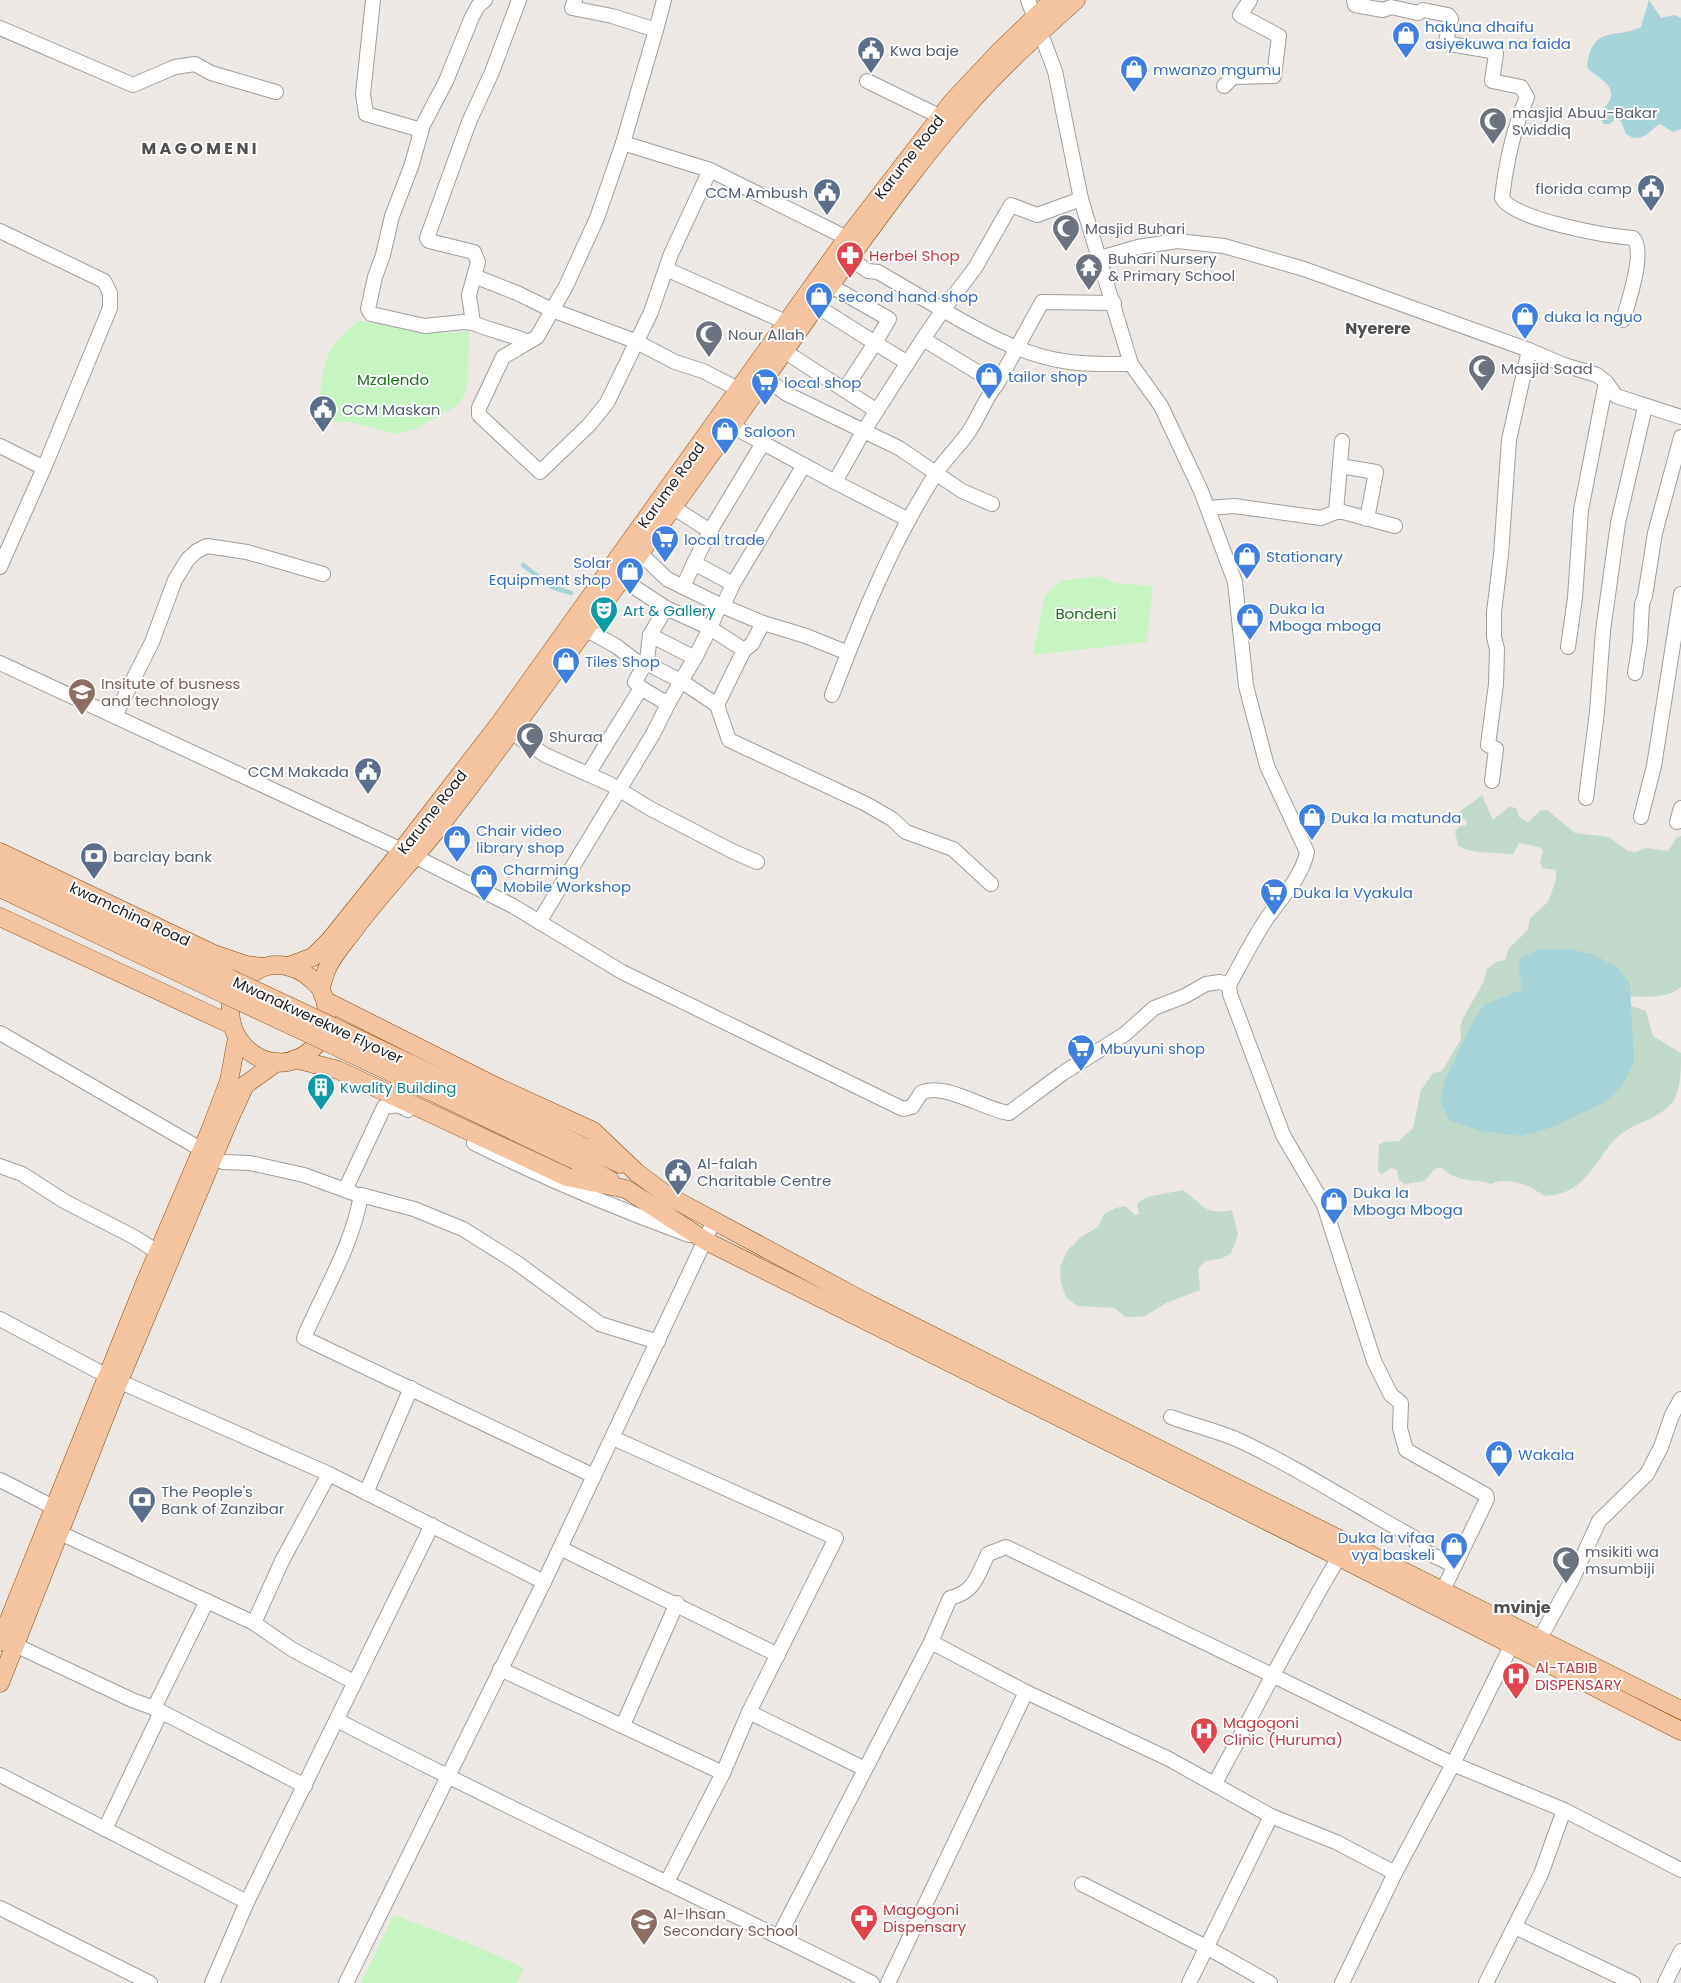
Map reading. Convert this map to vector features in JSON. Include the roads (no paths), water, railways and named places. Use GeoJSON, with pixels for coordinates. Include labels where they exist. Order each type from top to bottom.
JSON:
{"type":"FeatureCollection","features":[{"type":"Feature","properties":{"kind":"main road","name":"Karume Road"},"geometry":{"type":"LineString","coordinates":[[289,966],[313,957],[408,854],[506,728],[667,503],[740,390],[847,238],[941,117],[1000,50],[1038,24],[1052,0]]}},
{"type":"Feature","properties":{"kind":"main road"},"geometry":{"type":"LineString","coordinates":[[506,728],[586,629],[640,553],[667,503],[733,423],[815,305],[962,111],[1038,24],[1076,0]]}},
{"type":"Feature","properties":{"kind":"main road","name":"kwamchina Road"},"geometry":{"type":"LineString","coordinates":[[0,852],[214,954],[246,965],[263,967]]}},
{"type":"Feature","properties":{"kind":"main road"},"geometry":{"type":"LineString","coordinates":[[0,1683],[8,1644],[55,1508],[113,1378],[206,1153],[245,1085],[277,1062],[295,1059],[311,1050],[322,1036],[327,1019],[323,995],[327,970],[338,951],[408,854]]}},
{"type":"Feature","properties":{"kind":"main road","name":"Mwanakwerekwe Flyover"},"geometry":{"type":"LineString","coordinates":[[0,869],[227,986]]}},
{"type":"Feature","properties":{"kind":"main road","name":"Mwanakwerekwe Flyover"},"geometry":{"type":"LineString","coordinates":[[0,888],[227,986],[337,1038],[636,1172]]}},
{"type":"Feature","properties":{"kind":"main road"},"geometry":{"type":"LineString","coordinates":[[0,917],[234,1031],[254,1055],[277,1062]]}},
{"type":"Feature","properties":{"kind":"main road"},"geometry":{"type":"LineString","coordinates":[[206,1153],[210,1131],[229,1080],[234,1031],[232,1003],[240,984],[250,974],[263,967],[276,964],[302,970],[313,979],[323,995],[495,1086],[593,1131],[636,1172],[668,1196],[714,1221],[967,1354],[1520,1628],[1681,1710]]}},
{"type":"Feature","properties":{"kind":"main road","name":"Mwanakwerekwe Flyover"},"geometry":{"type":"LineString","coordinates":[[337,1038],[575,1160],[626,1189],[706,1241],[1339,1557],[1681,1731]]}},
{"type":"Feature","properties":{"kind":"main road"},"geometry":{"type":"LineString","coordinates":[[295,1059],[338,1070],[568,1177],[626,1189]]}},
{"type":"Feature","properties":{"kind":"main road"},"geometry":{"type":"LineString","coordinates":[[8,1644],[60,1533],[113,1378]]}},
{"type":"Feature","properties":{"kind":"street"},"geometry":{"type":"LineString","coordinates":[[373,0],[363,94],[366,114],[421,130]]}},
{"type":"Feature","properties":{"kind":"street"},"geometry":{"type":"LineString","coordinates":[[485,0],[478,6],[472,17],[446,81],[421,130],[411,167],[392,216],[383,255],[374,277],[368,309],[371,314],[425,326],[473,323],[495,333],[513,335],[528,342]]}},
{"type":"Feature","properties":{"kind":"street"},"geometry":{"type":"LineString","coordinates":[[473,323],[469,294],[478,262],[474,252],[429,241],[427,238],[469,122],[492,72],[519,0]]}},
{"type":"Feature","properties":{"kind":"street"},"geometry":{"type":"LineString","coordinates":[[575,0],[572,8],[612,16],[656,30]]}},
{"type":"Feature","properties":{"kind":"street"},"geometry":{"type":"LineString","coordinates":[[664,0],[623,143],[597,218],[566,286],[536,337],[503,357],[478,411],[479,415],[540,472],[589,425],[606,403],[651,312],[666,269],[710,170]]}},
{"type":"Feature","properties":{"kind":"street"},"geometry":{"type":"LineString","coordinates":[[1028,0],[1055,71],[1081,200],[1132,364],[1161,406],[1208,508],[1235,582],[1246,686],[1267,766],[1307,852],[1304,865],[1284,897],[1267,918],[1229,985],[1283,1135],[1324,1205],[1374,1361],[1391,1395],[1401,1403],[1400,1428],[1406,1450],[1486,1495],[1487,1503],[1443,1590]]}},
{"type":"Feature","properties":{"kind":"street"},"geometry":{"type":"LineString","coordinates":[[1224,86],[1233,77],[1274,76],[1280,36],[1240,15],[1250,0]]}},
{"type":"Feature","properties":{"kind":"street"},"geometry":{"type":"LineString","coordinates":[[1354,0],[1355,5],[1383,10],[1391,7],[1418,13],[1423,10],[1448,14],[1451,19],[1446,40],[1450,44],[1491,51],[1496,54],[1492,81],[1521,87],[1526,97],[1512,136],[1502,198],[1511,208],[1565,226],[1602,235],[1633,238],[1636,241],[1638,250],[1635,276],[1623,320]]}},
{"type":"Feature","properties":{"kind":"street"},"geometry":{"type":"LineString","coordinates":[[0,28],[133,85],[176,67],[195,64],[211,73],[276,92]]}},
{"type":"Feature","properties":{"kind":"street"},"geometry":{"type":"LineString","coordinates":[[867,81],[941,117]]}},
{"type":"Feature","properties":{"kind":"street"},"geometry":{"type":"LineString","coordinates":[[623,143],[710,170],[847,238]]}},
{"type":"Feature","properties":{"kind":"street"},"geometry":{"type":"LineString","coordinates":[[834,482],[863,432],[923,339],[975,268],[1011,204],[1037,215],[1081,200]]}},
{"type":"Feature","properties":{"kind":"street"},"geometry":{"type":"LineString","coordinates":[[0,231],[104,281],[110,293],[110,308],[44,468],[0,567]]}},
{"type":"Feature","properties":{"kind":"street"},"geometry":{"type":"LineString","coordinates":[[1100,258],[1138,247],[1177,241],[1224,246],[1304,269],[1529,350],[1564,365],[1592,373],[1606,382],[1616,396],[1645,407],[1681,417]]}},
{"type":"Feature","properties":{"kind":"street"},"geometry":{"type":"LineString","coordinates":[[850,258],[868,271],[878,272],[981,332],[1017,348],[1061,361],[1132,364]]}},
{"type":"Feature","properties":{"kind":"street"},"geometry":{"type":"LineString","coordinates":[[666,269],[788,322]]}},
{"type":"Feature","properties":{"kind":"street"},"geometry":{"type":"LineString","coordinates":[[474,276],[517,293],[552,310],[635,341],[675,362],[703,371],[740,390]]}},
{"type":"Feature","properties":{"kind":"street"},"geometry":{"type":"LineString","coordinates":[[831,286],[889,319],[845,389]]}},
{"type":"Feature","properties":{"kind":"street"},"geometry":{"type":"LineString","coordinates":[[832,695],[876,582],[935,474],[950,453],[970,431],[989,393],[997,384],[1042,302],[1114,303]]}},
{"type":"Feature","properties":{"kind":"street"},"geometry":{"type":"LineString","coordinates":[[815,305],[908,363]]}},
{"type":"Feature","properties":{"kind":"street"},"geometry":{"type":"LineString","coordinates":[[923,339],[997,384]]}},
{"type":"Feature","properties":{"kind":"street"},"geometry":{"type":"LineString","coordinates":[[1492,780],[1496,749],[1488,744],[1496,684],[1497,649],[1494,637],[1494,612],[1501,555],[1509,440],[1529,350]]}},
{"type":"Feature","properties":{"kind":"street"},"geometry":{"type":"LineString","coordinates":[[784,351],[877,411]]}},
{"type":"Feature","properties":{"kind":"street"},"geometry":{"type":"LineString","coordinates":[[765,378],[787,394],[899,448],[962,491],[992,504]]}},
{"type":"Feature","properties":{"kind":"street"},"geometry":{"type":"LineString","coordinates":[[1568,647],[1575,598],[1581,510],[1606,382]]}},
{"type":"Feature","properties":{"kind":"street"},"geometry":{"type":"LineString","coordinates":[[1586,798],[1597,712],[1603,631],[1618,523],[1645,407]]}},
{"type":"Feature","properties":{"kind":"street"},"geometry":{"type":"LineString","coordinates":[[733,423],[741,431],[834,482],[910,520]]}},
{"type":"Feature","properties":{"kind":"street"},"geometry":{"type":"LineString","coordinates":[[1635,673],[1640,642],[1642,604],[1645,596],[1655,533],[1681,437]]}},
{"type":"Feature","properties":{"kind":"street"},"geometry":{"type":"LineString","coordinates":[[1336,512],[1342,441]]}},
{"type":"Feature","properties":{"kind":"street"},"geometry":{"type":"LineString","coordinates":[[683,587],[710,531],[763,443]]}},
{"type":"Feature","properties":{"kind":"street"},"geometry":{"type":"LineString","coordinates":[[0,446],[44,468]]}},
{"type":"Feature","properties":{"kind":"street"},"geometry":{"type":"LineString","coordinates":[[540,922],[653,734],[733,584],[804,465]]}},
{"type":"Feature","properties":{"kind":"street"},"geometry":{"type":"LineString","coordinates":[[1340,466],[1376,472],[1367,519]]}},
{"type":"Feature","properties":{"kind":"street"},"geometry":{"type":"LineString","coordinates":[[667,503],[710,531]]}},
{"type":"Feature","properties":{"kind":"street"},"geometry":{"type":"LineString","coordinates":[[1208,508],[1234,506],[1322,518],[1336,512],[1395,526]]}},
{"type":"Feature","properties":{"kind":"street"},"geometry":{"type":"LineString","coordinates":[[115,716],[152,642],[175,580],[188,559],[197,550],[207,546],[247,552],[323,574]]}},
{"type":"Feature","properties":{"kind":"street"},"geometry":{"type":"LineString","coordinates":[[640,553],[667,579],[722,606],[763,623],[806,636],[848,653]]}},
{"type":"Feature","properties":{"kind":"street"},"geometry":{"type":"LineString","coordinates":[[694,563],[733,584]]}},
{"type":"Feature","properties":{"kind":"street"},"geometry":{"type":"LineString","coordinates":[[622,579],[666,608],[710,628],[744,650]]}},
{"type":"Feature","properties":{"kind":"street"},"geometry":{"type":"LineString","coordinates":[[1640,817],[1654,766],[1681,594]]}},
{"type":"Feature","properties":{"kind":"street"},"geometry":{"type":"LineString","coordinates":[[666,608],[650,635],[645,665],[635,682],[641,688],[668,704]]}},
{"type":"Feature","properties":{"kind":"street"},"geometry":{"type":"LineString","coordinates":[[717,705],[744,650],[752,644],[763,623]]}},
{"type":"Feature","properties":{"kind":"street"},"geometry":{"type":"LineString","coordinates":[[586,629],[645,665],[681,681],[717,705],[729,740],[866,804],[892,819],[906,832],[953,849],[991,884]]}},
{"type":"Feature","properties":{"kind":"street"},"geometry":{"type":"LineString","coordinates":[[650,635],[695,658]]}},
{"type":"Feature","properties":{"kind":"street"},"geometry":{"type":"LineString","coordinates":[[0,663],[408,854],[513,906],[622,972],[907,1110],[912,1107],[920,1093],[933,1090],[962,1096],[1008,1113],[1062,1073],[1125,1034],[1154,1008],[1185,996],[1206,984],[1220,982],[1229,985]]}},
{"type":"Feature","properties":{"kind":"street"},"geometry":{"type":"LineString","coordinates":[[588,774],[641,688]]}},
{"type":"Feature","properties":{"kind":"street"},"geometry":{"type":"LineString","coordinates":[[506,728],[545,755],[620,790],[732,851],[757,862]]}},
{"type":"Feature","properties":{"kind":"street"},"geometry":{"type":"LineString","coordinates":[[0,1033],[223,1162],[250,1163],[304,1175],[361,1195],[414,1209],[463,1229],[517,1263],[600,1324],[658,1342]]}},
{"type":"Feature","properties":{"kind":"street"},"geometry":{"type":"LineString","coordinates":[[345,1190],[384,1107],[398,1105],[541,1176],[632,1215],[706,1241]]}},
{"type":"Feature","properties":{"kind":"street"},"geometry":{"type":"LineString","coordinates":[[0,1166],[22,1174],[64,1201],[134,1237],[163,1256]]}},
{"type":"Feature","properties":{"kind":"street"},"geometry":{"type":"LineString","coordinates":[[361,1195],[358,1212],[340,1264],[304,1338],[594,1476]]}},
{"type":"Feature","properties":{"kind":"street"},"geometry":{"type":"LineString","coordinates":[[346,1983],[544,1582],[714,1221]]}},
{"type":"Feature","properties":{"kind":"street"},"geometry":{"type":"LineString","coordinates":[[0,1318],[113,1378],[329,1474],[544,1582]]}},
{"type":"Feature","properties":{"kind":"street"},"geometry":{"type":"LineString","coordinates":[[366,1492],[411,1388]]}},
{"type":"Feature","properties":{"kind":"street"},"geometry":{"type":"LineString","coordinates":[[1540,1638],[1572,1580],[1599,1521],[1647,1474],[1661,1448],[1672,1415],[1681,1399]]}},
{"type":"Feature","properties":{"kind":"street"},"geometry":{"type":"LineString","coordinates":[[1170,1417],[1204,1426],[1285,1464],[1413,1536],[1420,1549],[1454,1566]]}},
{"type":"Feature","properties":{"kind":"street"},"geometry":{"type":"LineString","coordinates":[[613,1438],[836,1538],[749,1712],[724,1773],[667,1882]]}},
{"type":"Feature","properties":{"kind":"street"},"geometry":{"type":"LineString","coordinates":[[254,1622],[282,1561],[329,1474]]}},
{"type":"Feature","properties":{"kind":"street"},"geometry":{"type":"LineString","coordinates":[[0,1480],[55,1508]]}},
{"type":"Feature","properties":{"kind":"street"},"geometry":{"type":"LineString","coordinates":[[212,1983],[247,1902],[432,1525]]}},
{"type":"Feature","properties":{"kind":"street"},"geometry":{"type":"LineString","coordinates":[[60,1533],[254,1622],[293,1650],[354,1682]]}},
{"type":"Feature","properties":{"kind":"street"},"geometry":{"type":"LineString","coordinates":[[779,1936],[931,1642],[950,1598],[963,1595],[971,1588],[988,1554],[1006,1547],[1453,1764],[1564,1810],[1681,1870]]}},
{"type":"Feature","properties":{"kind":"street"},"geometry":{"type":"LineString","coordinates":[[560,1548],[677,1603],[778,1655]]}},
{"type":"Feature","properties":{"kind":"street"},"geometry":{"type":"LineString","coordinates":[[1215,1783],[1274,1676],[1298,1626],[1339,1557]]}},
{"type":"Feature","properties":{"kind":"street"},"geometry":{"type":"LineString","coordinates":[[105,1829],[208,1601]]}},
{"type":"Feature","properties":{"kind":"street"},"geometry":{"type":"LineString","coordinates":[[623,1725],[677,1603]]}},
{"type":"Feature","properties":{"kind":"street"},"geometry":{"type":"LineString","coordinates":[[1342,1983],[1395,1873],[1453,1764],[1520,1628]]}},
{"type":"Feature","properties":{"kind":"street"},"geometry":{"type":"LineString","coordinates":[[931,1642],[1026,1692],[1215,1783],[1271,1816],[1336,1842],[1395,1873]]}},
{"type":"Feature","properties":{"kind":"street"},"geometry":{"type":"LineString","coordinates":[[8,1644],[158,1710],[305,1786]]}},
{"type":"Feature","properties":{"kind":"street"},"geometry":{"type":"LineString","coordinates":[[500,1669],[724,1773]]}},
{"type":"Feature","properties":{"kind":"street"},"geometry":{"type":"LineString","coordinates":[[888,1983],[1026,1692]]}},
{"type":"Feature","properties":{"kind":"street"},"geometry":{"type":"LineString","coordinates":[[749,1712],[865,1769]]}},
{"type":"Feature","properties":{"kind":"street"},"geometry":{"type":"LineString","coordinates":[[337,1720],[448,1778],[779,1936],[872,1983]]}},
{"type":"Feature","properties":{"kind":"street"},"geometry":{"type":"LineString","coordinates":[[0,1774],[247,1902]]}},
{"type":"Feature","properties":{"kind":"street"},"geometry":{"type":"LineString","coordinates":[[1486,1983],[1541,1874],[1564,1810]]}},
{"type":"Feature","properties":{"kind":"street"},"geometry":{"type":"LineString","coordinates":[[1189,1983],[1208,1948],[1271,1816]]}},
{"type":"Feature","properties":{"kind":"street"},"geometry":{"type":"LineString","coordinates":[[1082,1884],[1208,1948],[1270,1983]]}},
{"type":"Feature","properties":{"kind":"street"},"geometry":{"type":"LineString","coordinates":[[0,1908],[131,1979],[150,1983]]}},
{"type":"Feature","properties":{"kind":"street"},"geometry":{"type":"LineString","coordinates":[[1514,1927],[1633,1983]]}},
{"type":"Feature","properties":{"kind":"street"},"geometry":{"type":"LineString","coordinates":[[1665,1983],[1681,1951]]}},
{"type":"Feature","properties":{"kind":"water"},"geometry":{"type":"Polygon","coordinates":[[[1649,0],[1661,18],[1675,15],[1681,18],[1681,129],[1673,132],[1660,124],[1641,138],[1636,138],[1626,134],[1621,121],[1615,119],[1610,124],[1604,124],[1601,115],[1610,101],[1610,88],[1587,67],[1590,53],[1594,44],[1599,39],[1641,27],[1649,0]]]}},
{"type":"Feature","properties":{"kind":"water"},"geometry":{"type":"Polygon","coordinates":[[[1538,949],[1569,949],[1595,955],[1618,968],[1630,984],[1634,1061],[1623,1085],[1605,1102],[1550,1128],[1521,1136],[1481,1131],[1450,1121],[1440,1101],[1446,1078],[1474,1020],[1485,1004],[1522,990],[1519,970],[1520,959],[1538,949]]]}},
{"type":"Feature","properties":{"kind":"waterway"},"geometry":{"type":"LineString","coordinates":[[523,565],[552,587],[571,593]]}},
{"type":"Feature","properties":{"kind":"place","name":"hakuna dhaifu asiyekuwa na faida"},"geometry":{"type":"Point","coordinates":[1406,59]}},
{"type":"Feature","properties":{"kind":"place","name":"Kwa baje"},"geometry":{"type":"Point","coordinates":[871,74]}},
{"type":"Feature","properties":{"kind":"place","name":"mwanzo mgumu"},"geometry":{"type":"Point","coordinates":[1134,93]}},
{"type":"Feature","properties":{"kind":"place","name":"masjid Abuu-Bakar Swiddiq"},"geometry":{"type":"Point","coordinates":[1493,145]}},
{"type":"Feature","properties":{"kind":"place","name":"florida camp"},"geometry":{"type":"Point","coordinates":[1651,212]}},
{"type":"Feature","properties":{"kind":"place","name":"CCM Ambush"},"geometry":{"type":"Point","coordinates":[827,216]}},
{"type":"Feature","properties":{"kind":"place","name":"Masjid Buhari"},"geometry":{"type":"Point","coordinates":[1066,252]}},
{"type":"Feature","properties":{"kind":"place","name":"Herbel Shop"},"geometry":{"type":"Point","coordinates":[850,279]}},
{"type":"Feature","properties":{"kind":"place","name":"Buhari Nursery & Primary School"},"geometry":{"type":"Point","coordinates":[1089,291]}},
{"type":"Feature","properties":{"kind":"place","name":"second hand shop"},"geometry":{"type":"Point","coordinates":[819,320]}},
{"type":"Feature","properties":{"kind":"place","name":"duka la nguo"},"geometry":{"type":"Point","coordinates":[1525,340]}},
{"type":"Feature","properties":{"kind":"place","name":"Nour Allah"},"geometry":{"type":"Point","coordinates":[709,358]}},
{"type":"Feature","properties":{"kind":"place","name":"Masjid Saad"},"geometry":{"type":"Point","coordinates":[1482,392]}},
{"type":"Feature","properties":{"kind":"place","name":"tailor shop"},"geometry":{"type":"Point","coordinates":[989,400]}},
{"type":"Feature","properties":{"kind":"place","name":"local shop"},"geometry":{"type":"Point","coordinates":[765,406]}},
{"type":"Feature","properties":{"kind":"place","name":"CCM Maskan"},"geometry":{"type":"Point","coordinates":[323,433]}},
{"type":"Feature","properties":{"kind":"place","name":"Saloon"},"geometry":{"type":"Point","coordinates":[725,455]}},
{"type":"Feature","properties":{"kind":"place","name":"local trade"},"geometry":{"type":"Point","coordinates":[665,563]}},
{"type":"Feature","properties":{"kind":"place","name":"Stationary"},"geometry":{"type":"Point","coordinates":[1247,580]}},
{"type":"Feature","properties":{"kind":"place","name":"Solar Equipment shop"},"geometry":{"type":"Point","coordinates":[630,595]}},
{"type":"Feature","properties":{"kind":"place","name":"Art & Gallery"},"geometry":{"type":"Point","coordinates":[604,634]}},
{"type":"Feature","properties":{"kind":"place","name":"Duka la Mboga mboga"},"geometry":{"type":"Point","coordinates":[1250,641]}},
{"type":"Feature","properties":{"kind":"place","name":"Tiles Shop"},"geometry":{"type":"Point","coordinates":[566,685]}},
{"type":"Feature","properties":{"kind":"place","name":"Insitute of busness and technology"},"geometry":{"type":"Point","coordinates":[82,716]}},
{"type":"Feature","properties":{"kind":"place","name":"Shuraa"},"geometry":{"type":"Point","coordinates":[530,760]}},
{"type":"Feature","properties":{"kind":"place","name":"CCM Makada"},"geometry":{"type":"Point","coordinates":[368,795]}},
{"type":"Feature","properties":{"kind":"place","name":"Duka la matunda"},"geometry":{"type":"Point","coordinates":[1312,841]}},
{"type":"Feature","properties":{"kind":"place","name":"Chair video library shop"},"geometry":{"type":"Point","coordinates":[457,863]}},
{"type":"Feature","properties":{"kind":"place","name":"barclay bank"},"geometry":{"type":"Point","coordinates":[94,880]}},
{"type":"Feature","properties":{"kind":"place","name":"Charming Mobile Workshop"},"geometry":{"type":"Point","coordinates":[484,902]}},
{"type":"Feature","properties":{"kind":"place","name":"Duka la Vyakula"},"geometry":{"type":"Point","coordinates":[1274,916]}},
{"type":"Feature","properties":{"kind":"place","name":"Mbuyuni shop"},"geometry":{"type":"Point","coordinates":[1081,1072]}},
{"type":"Feature","properties":{"kind":"place","name":"Kwality Building"},"geometry":{"type":"Point","coordinates":[321,1111]}},
{"type":"Feature","properties":{"kind":"place","name":"Al-falah Charitable Centre"},"geometry":{"type":"Point","coordinates":[678,1196]}},
{"type":"Feature","properties":{"kind":"place","name":"Duka la Mboga Mboga"},"geometry":{"type":"Point","coordinates":[1334,1225]}},
{"type":"Feature","properties":{"kind":"place","name":"Wakala"},"geometry":{"type":"Point","coordinates":[1499,1478]}},
{"type":"Feature","properties":{"kind":"place","name":"The People's Bank of Zanzibar"},"geometry":{"type":"Point","coordinates":[142,1524]}},
{"type":"Feature","properties":{"kind":"place","name":"Duka la vifaa vya baskeli"},"geometry":{"type":"Point","coordinates":[1454,1570]}},
{"type":"Feature","properties":{"kind":"place","name":"msikiti wa msumbiji"},"geometry":{"type":"Point","coordinates":[1566,1584]}},
{"type":"Feature","properties":{"kind":"place","name":"Al-TABIB DISPENSARY"},"geometry":{"type":"Point","coordinates":[1516,1700]}},
{"type":"Feature","properties":{"kind":"place","name":"Magogoni Clinic (Huruma)"},"geometry":{"type":"Point","coordinates":[1204,1755]}},
{"type":"Feature","properties":{"kind":"place","name":"Magogoni Dispensary"},"geometry":{"type":"Point","coordinates":[864,1942]}},
{"type":"Feature","properties":{"kind":"place","name":"Al-Ihsan Secondary School"},"geometry":{"type":"Point","coordinates":[644,1946]}},
{"type":"Feature","properties":{"kind":"district","name":"M A G O M E N I"},"geometry":{"type":"Point","coordinates":[199,148]}},
{"type":"Feature","properties":{"kind":"district","name":"Nyerere"},"geometry":{"type":"Point","coordinates":[1378,328]}},
{"type":"Feature","properties":{"kind":"district","name":"mvinje"},"geometry":{"type":"Point","coordinates":[1522,1607]}},
{"type":"Feature","properties":{"kind":"park label","name":"Mzalendo"},"geometry":{"type":"Point","coordinates":[393,379]}},
{"type":"Feature","properties":{"kind":"park label","name":"Bondeni"},"geometry":{"type":"Point","coordinates":[1086,613]}}]}
